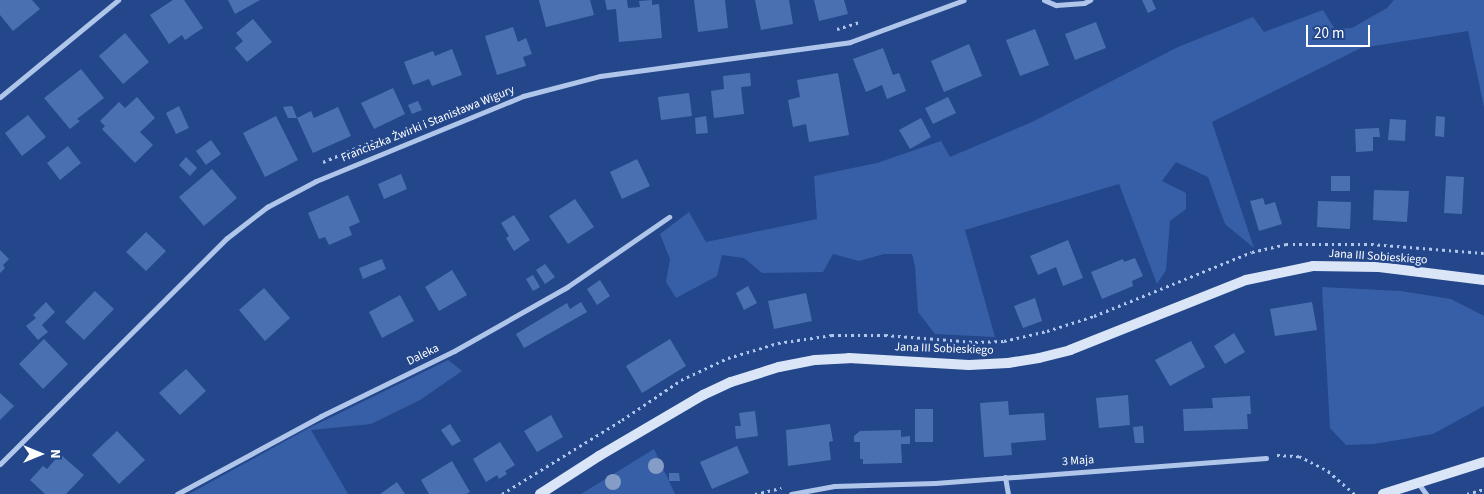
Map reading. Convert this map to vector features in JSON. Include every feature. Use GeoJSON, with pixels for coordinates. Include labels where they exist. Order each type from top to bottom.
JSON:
{"type":"FeatureCollection","features":[{"type":"Feature","properties":{"kind":"main road","name":"Jana III Sobieskiego"},"geometry":{"type":"LineString","coordinates":[[540,494],[599,456],[703,395],[739,379],[779,367],[815,360],[849,358],[969,365],[1008,363],[1039,358],[1070,350],[1246,280],[1313,266],[1379,267],[1484,280]]}},
{"type":"Feature","properties":{"kind":"main road"},"geometry":{"type":"LineString","coordinates":[[1383,494],[1484,462]]}},
{"type":"Feature","properties":{"kind":"street"},"geometry":{"type":"LineString","coordinates":[[0,97],[118,0]]}},
{"type":"Feature","properties":{"kind":"street","name":"Franciszka Żwirki i Stanisława Wigury"},"geometry":{"type":"LineString","coordinates":[[0,464],[227,238],[267,207],[316,181],[523,96],[600,76],[850,42],[964,0]]}},
{"type":"Feature","properties":{"kind":"street"},"geometry":{"type":"LineString","coordinates":[[1044,0],[1056,4],[1084,3],[1090,0]]}},
{"type":"Feature","properties":{"kind":"street","name":"Daleka"},"geometry":{"type":"LineString","coordinates":[[177,494],[321,416],[462,346],[567,287],[669,217]]}},
{"type":"Feature","properties":{"kind":"street","name":"3 Maja"},"geometry":{"type":"LineString","coordinates":[[791,494],[834,486],[934,484],[1266,458]]}},
{"type":"Feature","properties":{"kind":"street"},"geometry":{"type":"LineString","coordinates":[[1005,477],[1008,494]]}},
{"type":"Feature","properties":{"kind":"street"},"geometry":{"type":"LineString","coordinates":[[1417,483],[1426,494]]}},
{"type":"Feature","properties":{"kind":"path"},"geometry":{"type":"LineString","coordinates":[[831,30],[866,21]]}},
{"type":"Feature","properties":{"kind":"path"},"geometry":{"type":"LineString","coordinates":[[316,166],[332,157],[386,136]]}},
{"type":"Feature","properties":{"kind":"path"},"geometry":{"type":"LineString","coordinates":[[502,494],[622,420],[681,380],[728,358],[778,343],[832,335],[885,336],[975,342],[1004,340],[1047,331],[1094,316],[1252,252],[1286,244],[1371,244],[1484,253]]}},
{"type":"Feature","properties":{"kind":"path"},"geometry":{"type":"LineString","coordinates":[[1266,458],[1282,454],[1299,456],[1328,471],[1354,494]]}},
{"type":"Feature","properties":{"kind":"path"},"geometry":{"type":"LineString","coordinates":[[1467,494],[1484,489]]}},
{"type":"Feature","properties":{"kind":"shaded area"},"geometry":{"type":"Polygon","coordinates":[[[1394,0],[1484,0],[1484,107],[1468,31],[1361,48],[1212,122],[1254,248],[1225,224],[1208,177],[1176,162],[1162,181],[1186,193],[1186,209],[1170,221],[1166,270],[1157,284],[1119,184],[965,230],[995,337],[935,334],[918,312],[915,266],[912,254],[884,254],[859,261],[833,254],[823,272],[762,273],[744,258],[722,255],[717,276],[676,298],[666,282],[670,259],[660,234],[689,212],[706,242],[817,219],[814,176],[877,163],[941,141],[950,157],[1032,122],[1178,47],[1253,17],[1264,32],[1323,10],[1335,29],[1352,28],[1387,8],[1394,0]]]}},
{"type":"Feature","properties":{"kind":"shaded area"},"geometry":{"type":"Polygon","coordinates":[[[1322,287],[1401,291],[1451,299],[1484,316],[1484,406],[1433,434],[1374,444],[1346,445],[1330,428],[1322,287]]]}},
{"type":"Feature","properties":{"kind":"shaded area"},"geometry":{"type":"Polygon","coordinates":[[[448,360],[462,371],[420,400],[371,424],[311,430],[348,494],[189,494],[309,428],[448,360]]]}},
{"type":"Feature","properties":{"kind":"shaded area"},"geometry":{"type":"Polygon","coordinates":[[[654,449],[675,494],[581,494],[654,449]]]}},
{"type":"Feature","properties":{"kind":"building"},"geometry":{"type":"Polygon","coordinates":[[[0,0],[32,0],[40,9],[13,31],[0,15],[0,0]]]}},
{"type":"Feature","properties":{"kind":"building"},"geometry":{"type":"Polygon","coordinates":[[[173,0],[184,0],[203,28],[185,40],[182,35],[169,44],[150,15],[173,0]]]}},
{"type":"Feature","properties":{"kind":"building"},"geometry":{"type":"Polygon","coordinates":[[[228,0],[260,0],[235,14],[228,0]]]}},
{"type":"Feature","properties":{"kind":"building"},"geometry":{"type":"Polygon","coordinates":[[[539,0],[590,0],[594,15],[546,27],[539,0]]]}},
{"type":"Feature","properties":{"kind":"building"},"geometry":{"type":"Polygon","coordinates":[[[605,0],[627,0],[628,8],[640,7],[639,1],[652,0],[652,5],[659,4],[662,38],[619,42],[616,9],[607,10],[605,0]]]}},
{"type":"Feature","properties":{"kind":"building"},"geometry":{"type":"Polygon","coordinates":[[[694,0],[725,0],[728,28],[698,32],[694,0]]]}},
{"type":"Feature","properties":{"kind":"building"},"geometry":{"type":"Polygon","coordinates":[[[755,0],[789,0],[793,24],[761,30],[755,0]]]}},
{"type":"Feature","properties":{"kind":"building"},"geometry":{"type":"Polygon","coordinates":[[[814,0],[844,0],[848,14],[819,21],[814,0]]]}},
{"type":"Feature","properties":{"kind":"building"},"geometry":{"type":"Polygon","coordinates":[[[1142,0],[1152,0],[1156,9],[1148,13],[1142,0]]]}},
{"type":"Feature","properties":{"kind":"building"},"geometry":{"type":"Polygon","coordinates":[[[253,19],[272,42],[247,62],[235,48],[243,41],[236,33],[253,19]]]}},
{"type":"Feature","properties":{"kind":"building"},"geometry":{"type":"Polygon","coordinates":[[[1096,22],[1106,48],[1075,60],[1065,34],[1096,22]]]}},
{"type":"Feature","properties":{"kind":"building"},"geometry":{"type":"Polygon","coordinates":[[[513,27],[518,42],[526,38],[532,54],[523,57],[526,66],[497,75],[485,36],[513,27]]]}},
{"type":"Feature","properties":{"kind":"building"},"geometry":{"type":"Polygon","coordinates":[[[1035,29],[1049,65],[1020,76],[1006,40],[1035,29]]]}},
{"type":"Feature","properties":{"kind":"building"},"geometry":{"type":"Polygon","coordinates":[[[125,33],[149,62],[123,84],[99,56],[125,33]]]}},
{"type":"Feature","properties":{"kind":"building"},"geometry":{"type":"Polygon","coordinates":[[[969,44],[982,76],[944,92],[931,61],[969,44]]]}},
{"type":"Feature","properties":{"kind":"building"},"geometry":{"type":"Polygon","coordinates":[[[883,48],[893,75],[899,73],[906,91],[887,99],[882,85],[866,92],[853,59],[883,48]]]}},
{"type":"Feature","properties":{"kind":"building"},"geometry":{"type":"Polygon","coordinates":[[[452,49],[462,75],[432,86],[429,79],[413,85],[404,62],[433,51],[435,56],[452,49]]]}},
{"type":"Feature","properties":{"kind":"building"},"geometry":{"type":"Polygon","coordinates":[[[81,69],[104,98],[77,119],[80,121],[70,129],[44,98],[81,69]]]}},
{"type":"Feature","properties":{"kind":"building"},"geometry":{"type":"Polygon","coordinates":[[[750,73],[751,86],[741,87],[744,114],[714,118],[711,91],[724,89],[723,76],[750,73]]]}},
{"type":"Feature","properties":{"kind":"building"},"geometry":{"type":"Polygon","coordinates":[[[838,73],[849,135],[809,142],[806,124],[793,127],[788,100],[800,97],[797,80],[838,73]]]}},
{"type":"Feature","properties":{"kind":"building"},"geometry":{"type":"Polygon","coordinates":[[[393,88],[405,114],[374,129],[361,103],[393,88]]]}},
{"type":"Feature","properties":{"kind":"building"},"geometry":{"type":"Polygon","coordinates":[[[689,93],[692,116],[661,120],[658,97],[689,93]]]}},
{"type":"Feature","properties":{"kind":"building"},"geometry":{"type":"Polygon","coordinates":[[[137,97],[155,118],[140,132],[153,145],[135,163],[102,129],[105,126],[100,121],[119,102],[125,108],[137,97]]]}},
{"type":"Feature","properties":{"kind":"building"},"geometry":{"type":"Polygon","coordinates":[[[948,97],[956,113],[933,124],[925,108],[948,97]]]}},
{"type":"Feature","properties":{"kind":"building"},"geometry":{"type":"Polygon","coordinates":[[[418,101],[422,110],[412,114],[408,105],[418,101]]]}},
{"type":"Feature","properties":{"kind":"building"},"geometry":{"type":"Polygon","coordinates":[[[179,106],[189,128],[176,134],[166,113],[179,106]]]}},
{"type":"Feature","properties":{"kind":"building"},"geometry":{"type":"Polygon","coordinates":[[[292,106],[297,118],[288,118],[283,107],[292,106]]]}},
{"type":"Feature","properties":{"kind":"building"},"geometry":{"type":"Polygon","coordinates":[[[338,107],[351,136],[313,153],[297,118],[311,111],[314,118],[338,107]]]}},
{"type":"Feature","properties":{"kind":"building"},"geometry":{"type":"Polygon","coordinates":[[[28,115],[46,137],[22,156],[5,133],[28,115]]]}},
{"type":"Feature","properties":{"kind":"building"},"geometry":{"type":"Polygon","coordinates":[[[276,116],[298,160],[265,177],[243,133],[276,116]]]}},
{"type":"Feature","properties":{"kind":"building"},"geometry":{"type":"Polygon","coordinates":[[[706,116],[708,133],[696,134],[695,118],[706,116]]]}},
{"type":"Feature","properties":{"kind":"building"},"geometry":{"type":"Polygon","coordinates":[[[1436,116],[1445,117],[1444,137],[1435,136],[1436,116]]]}},
{"type":"Feature","properties":{"kind":"building"},"geometry":{"type":"Polygon","coordinates":[[[921,118],[931,137],[910,149],[899,130],[921,118]]]}},
{"type":"Feature","properties":{"kind":"building"},"geometry":{"type":"Polygon","coordinates":[[[1390,119],[1406,120],[1405,141],[1388,140],[1390,119]]]}},
{"type":"Feature","properties":{"kind":"building"},"geometry":{"type":"Polygon","coordinates":[[[1379,128],[1380,137],[1373,137],[1373,151],[1356,152],[1355,129],[1379,128]]]}},
{"type":"Feature","properties":{"kind":"building"},"geometry":{"type":"Polygon","coordinates":[[[211,140],[221,154],[206,165],[196,151],[211,140]]]}},
{"type":"Feature","properties":{"kind":"building"},"geometry":{"type":"Polygon","coordinates":[[[68,146],[81,163],[60,180],[47,163],[68,146]]]}},
{"type":"Feature","properties":{"kind":"building"},"geometry":{"type":"Polygon","coordinates":[[[186,157],[197,168],[190,176],[179,165],[186,157]]]}},
{"type":"Feature","properties":{"kind":"building"},"geometry":{"type":"Polygon","coordinates":[[[637,159],[650,186],[622,199],[610,172],[637,159]]]}},
{"type":"Feature","properties":{"kind":"building"},"geometry":{"type":"Polygon","coordinates":[[[212,169],[237,198],[204,226],[179,197],[212,169]]]}},
{"type":"Feature","properties":{"kind":"building"},"geometry":{"type":"Polygon","coordinates":[[[401,174],[407,189],[384,199],[378,184],[401,174]]]}},
{"type":"Feature","properties":{"kind":"building"},"geometry":{"type":"Polygon","coordinates":[[[1331,176],[1350,176],[1350,191],[1331,191],[1331,176]]]}},
{"type":"Feature","properties":{"kind":"building"},"geometry":{"type":"Polygon","coordinates":[[[1446,176],[1464,177],[1462,214],[1444,213],[1446,176]]]}},
{"type":"Feature","properties":{"kind":"building"},"geometry":{"type":"Polygon","coordinates":[[[1374,190],[1409,191],[1407,222],[1373,220],[1374,190]]]}},
{"type":"Feature","properties":{"kind":"building"},"geometry":{"type":"Polygon","coordinates":[[[348,195],[360,222],[349,227],[352,235],[329,245],[325,237],[319,239],[308,213],[348,195]]]}},
{"type":"Feature","properties":{"kind":"building"},"geometry":{"type":"Polygon","coordinates":[[[1263,198],[1265,205],[1275,202],[1282,224],[1259,231],[1250,201],[1263,198]]]}},
{"type":"Feature","properties":{"kind":"building"},"geometry":{"type":"Polygon","coordinates":[[[575,199],[594,227],[568,244],[549,216],[575,199]]]}},
{"type":"Feature","properties":{"kind":"building"},"geometry":{"type":"Polygon","coordinates":[[[1318,201],[1351,202],[1350,229],[1317,227],[1318,201]]]}},
{"type":"Feature","properties":{"kind":"building"},"geometry":{"type":"Polygon","coordinates":[[[514,215],[530,240],[514,251],[506,238],[509,236],[501,223],[514,215]]]}},
{"type":"Feature","properties":{"kind":"building"},"geometry":{"type":"Polygon","coordinates":[[[146,232],[166,251],[146,271],[126,252],[146,232]]]}},
{"type":"Feature","properties":{"kind":"building"},"geometry":{"type":"Polygon","coordinates":[[[1068,240],[1083,278],[1063,286],[1056,267],[1038,275],[1030,256],[1068,240]]]}},
{"type":"Feature","properties":{"kind":"building"},"geometry":{"type":"Polygon","coordinates":[[[0,250],[9,259],[3,265],[5,268],[0,273],[0,250]]]}},
{"type":"Feature","properties":{"kind":"building"},"geometry":{"type":"Polygon","coordinates":[[[1135,258],[1143,276],[1132,281],[1133,286],[1102,299],[1091,272],[1123,259],[1124,262],[1135,258]]]}},
{"type":"Feature","properties":{"kind":"building"},"geometry":{"type":"Polygon","coordinates":[[[382,259],[386,269],[363,279],[359,268],[382,259]]]}},
{"type":"Feature","properties":{"kind":"building"},"geometry":{"type":"Polygon","coordinates":[[[545,264],[555,277],[545,284],[536,270],[545,264]]]}},
{"type":"Feature","properties":{"kind":"building"},"geometry":{"type":"Polygon","coordinates":[[[452,270],[467,295],[439,311],[425,287],[452,270]]]}},
{"type":"Feature","properties":{"kind":"building"},"geometry":{"type":"Polygon","coordinates":[[[533,275],[540,287],[533,291],[526,279],[533,275]]]}},
{"type":"Feature","properties":{"kind":"building"},"geometry":{"type":"Polygon","coordinates":[[[600,280],[610,296],[597,305],[587,289],[600,280]]]}},
{"type":"Feature","properties":{"kind":"building"},"geometry":{"type":"Polygon","coordinates":[[[748,286],[757,303],[744,310],[736,293],[748,286]]]}},
{"type":"Feature","properties":{"kind":"building"},"geometry":{"type":"Polygon","coordinates":[[[264,288],[290,318],[265,341],[239,310],[264,288]]]}},
{"type":"Feature","properties":{"kind":"building"},"geometry":{"type":"Polygon","coordinates":[[[95,291],[114,309],[84,340],[65,322],[95,291]]]}},
{"type":"Feature","properties":{"kind":"building"},"geometry":{"type":"Polygon","coordinates":[[[806,293],[812,321],[774,329],[768,301],[806,293]]]}},
{"type":"Feature","properties":{"kind":"building"},"geometry":{"type":"Polygon","coordinates":[[[400,295],[414,321],[382,338],[369,312],[400,295]]]}},
{"type":"Feature","properties":{"kind":"building"},"geometry":{"type":"Polygon","coordinates":[[[1035,298],[1042,321],[1023,328],[1014,306],[1035,298]]]}},
{"type":"Feature","properties":{"kind":"building"},"geometry":{"type":"Polygon","coordinates":[[[46,302],[55,312],[42,325],[48,332],[38,340],[26,326],[36,318],[33,315],[46,302]]]}},
{"type":"Feature","properties":{"kind":"building"},"geometry":{"type":"Polygon","coordinates":[[[581,302],[587,312],[524,348],[516,334],[567,303],[570,309],[581,302]]]}},
{"type":"Feature","properties":{"kind":"building"},"geometry":{"type":"Polygon","coordinates":[[[1312,302],[1317,330],[1275,336],[1270,309],[1312,302]]]}},
{"type":"Feature","properties":{"kind":"building"},"geometry":{"type":"Polygon","coordinates":[[[1234,333],[1245,352],[1225,364],[1214,346],[1234,333]]]}},
{"type":"Feature","properties":{"kind":"building"},"geometry":{"type":"Polygon","coordinates":[[[44,339],[68,364],[43,389],[19,364],[44,339]]]}},
{"type":"Feature","properties":{"kind":"building"},"geometry":{"type":"Polygon","coordinates":[[[670,339],[686,366],[642,393],[626,366],[670,339]]]}},
{"type":"Feature","properties":{"kind":"building"},"geometry":{"type":"Polygon","coordinates":[[[1191,341],[1205,367],[1170,386],[1155,360],[1191,341]]]}},
{"type":"Feature","properties":{"kind":"building"},"geometry":{"type":"Polygon","coordinates":[[[186,369],[206,391],[180,415],[159,393],[186,369]]]}},
{"type":"Feature","properties":{"kind":"building"},"geometry":{"type":"Polygon","coordinates":[[[0,393],[14,406],[0,420],[0,393]]]}},
{"type":"Feature","properties":{"kind":"building"},"geometry":{"type":"Polygon","coordinates":[[[1128,395],[1130,425],[1099,428],[1096,398],[1128,395]]]}},
{"type":"Feature","properties":{"kind":"building"},"geometry":{"type":"Polygon","coordinates":[[[1250,396],[1251,414],[1247,414],[1248,429],[1184,431],[1183,409],[1213,408],[1212,398],[1250,396]]]}},
{"type":"Feature","properties":{"kind":"building"},"geometry":{"type":"Polygon","coordinates":[[[1008,401],[1009,415],[1044,413],[1046,440],[1011,443],[1012,455],[984,457],[980,403],[1008,401]]]}},
{"type":"Feature","properties":{"kind":"building"},"geometry":{"type":"Polygon","coordinates":[[[915,409],[933,409],[933,442],[915,442],[915,409]]]}},
{"type":"Feature","properties":{"kind":"building"},"geometry":{"type":"Polygon","coordinates":[[[755,411],[758,436],[736,439],[735,426],[741,426],[739,413],[755,411]]]}},
{"type":"Feature","properties":{"kind":"building"},"geometry":{"type":"Polygon","coordinates":[[[551,415],[563,437],[537,452],[524,431],[551,415]]]}},
{"type":"Feature","properties":{"kind":"building"},"geometry":{"type":"Polygon","coordinates":[[[450,424],[461,441],[452,446],[441,430],[450,424]]]}},
{"type":"Feature","properties":{"kind":"building"},"geometry":{"type":"Polygon","coordinates":[[[830,424],[833,441],[829,442],[831,460],[788,466],[786,430],[830,424]]]}},
{"type":"Feature","properties":{"kind":"building"},"geometry":{"type":"Polygon","coordinates":[[[1143,426],[1144,443],[1135,443],[1133,427],[1143,426]]]}},
{"type":"Feature","properties":{"kind":"building"},"geometry":{"type":"Polygon","coordinates":[[[901,430],[901,437],[910,436],[910,444],[901,444],[902,463],[863,464],[863,459],[860,459],[860,442],[854,442],[854,436],[860,431],[901,430]]]}},
{"type":"Feature","properties":{"kind":"building"},"geometry":{"type":"Polygon","coordinates":[[[117,431],[145,460],[119,484],[92,455],[117,431]]]}},
{"type":"Feature","properties":{"kind":"building"},"geometry":{"type":"Polygon","coordinates":[[[500,442],[515,465],[505,471],[507,474],[499,479],[497,475],[486,482],[473,459],[500,442]]]}},
{"type":"Feature","properties":{"kind":"building"},"geometry":{"type":"Polygon","coordinates":[[[737,446],[749,473],[712,489],[700,462],[737,446]]]}},
{"type":"Feature","properties":{"kind":"building"},"geometry":{"type":"Polygon","coordinates":[[[60,454],[84,475],[66,494],[45,494],[30,480],[43,466],[47,469],[60,454]]]}},
{"type":"Feature","properties":{"kind":"building"},"geometry":{"type":"Polygon","coordinates":[[[452,461],[470,492],[466,494],[429,494],[421,480],[452,461]]]}},
{"type":"Feature","properties":{"kind":"building"},"geometry":{"type":"Polygon","coordinates":[[[669,473],[679,473],[680,481],[669,481],[669,473]]]}},
{"type":"Feature","properties":{"kind":"building"},"geometry":{"type":"Polygon","coordinates":[[[397,482],[405,494],[380,494],[397,482]]]}}]}
